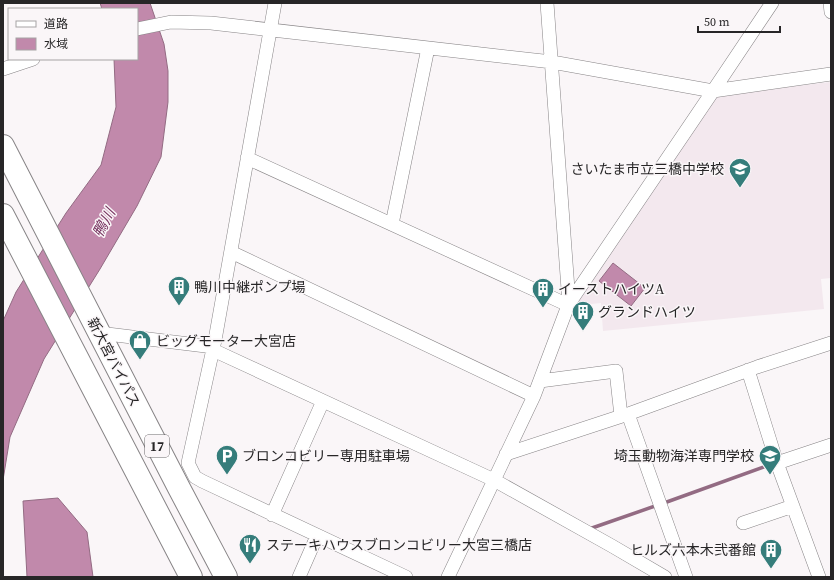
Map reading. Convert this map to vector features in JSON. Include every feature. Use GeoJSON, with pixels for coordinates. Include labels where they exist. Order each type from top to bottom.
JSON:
{"type":"FeatureCollection","features":[{"type":"Feature","properties":{"kind":"highway","name":"新大宮バイパス"},"geometry":{"type":"LineString","coordinates":[[3,146],[226,577]]}},
{"type":"Feature","properties":{"kind":"highway","name":"17"},"geometry":{"type":"LineString","coordinates":[[3,215],[191,577]]}},
{"type":"Feature","properties":{"kind":"street"},"geometry":{"type":"LineString","coordinates":[[275,3],[213,349],[188,462],[195,477],[202,481],[406,577]]}},
{"type":"Feature","properties":{"kind":"street"},"geometry":{"type":"LineString","coordinates":[[547,3],[568,305]]}},
{"type":"Feature","properties":{"kind":"street"},"geometry":{"type":"LineString","coordinates":[[448,577],[534,396],[568,305],[772,3]]}},
{"type":"Feature","properties":{"kind":"street"},"geometry":{"type":"LineString","coordinates":[[830,3],[831,12]]}},
{"type":"Feature","properties":{"kind":"street"},"geometry":{"type":"LineString","coordinates":[[138,30],[171,22],[211,23],[552,62],[713,91],[831,74]]}},
{"type":"Feature","properties":{"kind":"street"},"geometry":{"type":"LineString","coordinates":[[392,224],[428,48]]}},
{"type":"Feature","properties":{"kind":"street"},"geometry":{"type":"LineString","coordinates":[[3,69],[30,60]]}},
{"type":"Feature","properties":{"kind":"street"},"geometry":{"type":"LineString","coordinates":[[247,158],[568,305]]}},
{"type":"Feature","properties":{"kind":"street"},"geometry":{"type":"LineString","coordinates":[[231,252],[534,396]]}},
{"type":"Feature","properties":{"kind":"street"},"geometry":{"type":"LineString","coordinates":[[94,324],[213,349],[494,480],[665,577]]}},
{"type":"Feature","properties":{"kind":"street"},"geometry":{"type":"LineString","coordinates":[[506,454],[625,415],[748,370],[831,343]]}},
{"type":"Feature","properties":{"kind":"street"},"geometry":{"type":"LineString","coordinates":[[748,370],[777,463],[819,577]]}},
{"type":"Feature","properties":{"kind":"street"},"geometry":{"type":"LineString","coordinates":[[540,381],[616,371],[625,415],[686,577]]}},
{"type":"Feature","properties":{"kind":"street"},"geometry":{"type":"LineString","coordinates":[[272,515],[323,401]]}},
{"type":"Feature","properties":{"kind":"street"},"geometry":{"type":"LineString","coordinates":[[777,463],[831,445]]}},
{"type":"Feature","properties":{"kind":"street"},"geometry":{"type":"LineString","coordinates":[[743,523],[793,506]]}},
{"type":"Feature","properties":{"kind":"street"},"geometry":{"type":"LineString","coordinates":[[299,577],[318,536]]}},
{"type":"Feature","properties":{"kind":"shaded area","name":"さいたま市立三橋中学校"},"geometry":{"type":"Polygon","coordinates":[[[831,82],[831,278],[821,279],[824,309],[603,331],[601,303],[571,306],[710,100],[723,94],[831,82]]]}},
{"type":"Feature","properties":{"kind":"water","name":"鴨川"},"geometry":{"type":"Polygon","coordinates":[[[100,3],[150,3],[164,44],[168,71],[168,102],[161,157],[137,206],[44,359],[10,437],[3,480],[3,321],[16,292],[66,213],[101,165],[116,107],[114,60],[138,60],[138,8],[102,8],[100,3]]]}},
{"type":"Feature","properties":{"kind":"water"},"geometry":{"type":"Polygon","coordinates":[[[613,263],[645,288],[631,306],[599,281],[613,263]]]}},
{"type":"Feature","properties":{"kind":"water"},"geometry":{"type":"Polygon","coordinates":[[[58,498],[87,532],[93,577],[27,577],[23,501],[58,498]]]}},
{"type":"Feature","properties":{"kind":"waterway"},"geometry":{"type":"LineString","coordinates":[[664,503],[772,464]]}},
{"type":"Feature","properties":{"kind":"waterway"},"geometry":{"type":"LineString","coordinates":[[592,528],[658,505]]}},
{"type":"Feature","properties":{"kind":"place","name":"さいたま市立三橋中学校"},"geometry":{"type":"Point","coordinates":[740,188]}},
{"type":"Feature","properties":{"kind":"place","name":"鴨川中継ポンプ場"},"geometry":{"type":"Point","coordinates":[179,306]}},
{"type":"Feature","properties":{"kind":"place","name":"イーストハイツA"},"geometry":{"type":"Point","coordinates":[543,308]}},
{"type":"Feature","properties":{"kind":"place","name":"グランドハイツ"},"geometry":{"type":"Point","coordinates":[583,332]}},
{"type":"Feature","properties":{"kind":"place","name":"ビッグモーター大宮店"},"geometry":{"type":"Point","coordinates":[140,360]}},
{"type":"Feature","properties":{"kind":"place","name":"ブロンコビリー専用駐車場"},"geometry":{"type":"Point","coordinates":[227,476]}},
{"type":"Feature","properties":{"kind":"place","name":"埼玉動物海洋専門学校"},"geometry":{"type":"Point","coordinates":[770,476]}},
{"type":"Feature","properties":{"kind":"place","name":"ステーキハウスブロンコビリー大宮三橋店"},"geometry":{"type":"Point","coordinates":[250,564]}},
{"type":"Feature","properties":{"kind":"place","name":"ヒルズ六本木弐番館"},"geometry":{"type":"Point","coordinates":[771,570]}}]}
